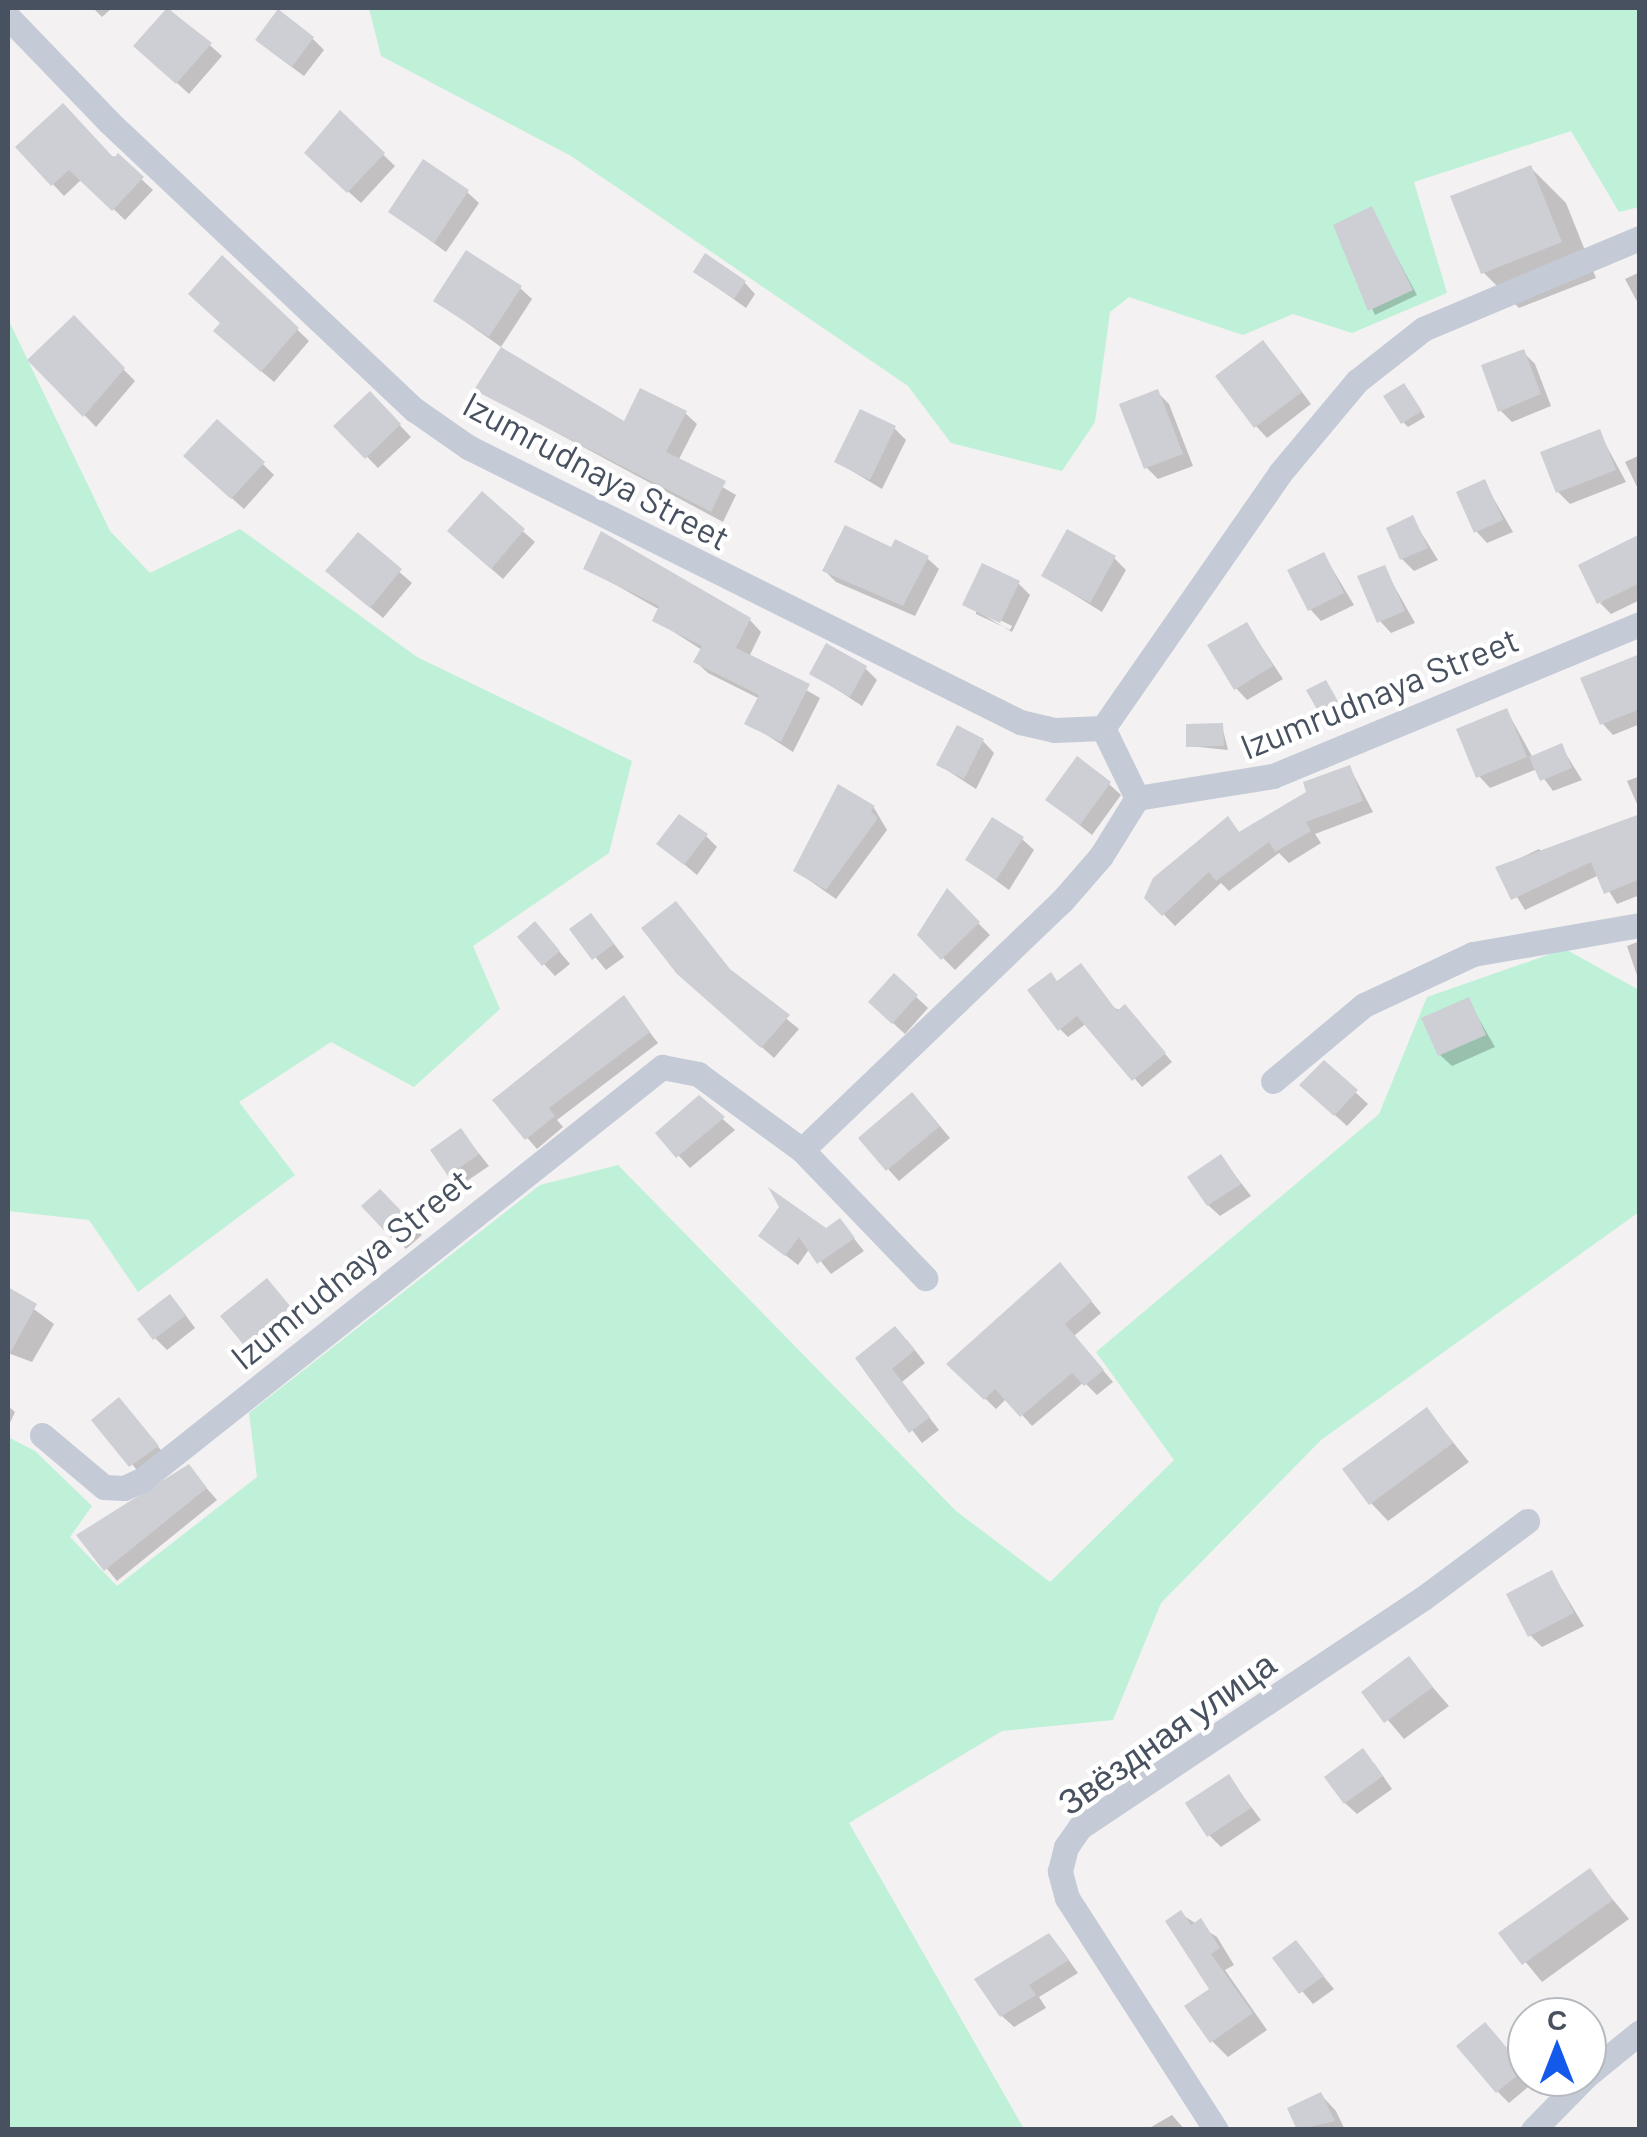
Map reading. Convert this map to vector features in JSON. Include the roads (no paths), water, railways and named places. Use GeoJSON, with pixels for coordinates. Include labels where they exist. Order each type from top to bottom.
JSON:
{"type":"FeatureCollection","features":[{"type":"Feature","properties":{"kind":"street","name":"Izumrudnaya Street"},"geometry":{"type":"LineString","coordinates":[[8,17],[109,122],[401,397],[468,447],[1020,722],[1054,730],[1103,728]]}},
{"type":"Feature","properties":{"kind":"street"},"geometry":{"type":"LineString","coordinates":[[802,1150],[1061,902],[1101,856],[1138,798],[1103,728],[1280,474],[1357,381],[1423,328],[1640,238]]}},
{"type":"Feature","properties":{"kind":"street","name":"Izumrudnaya Street"},"geometry":{"type":"LineString","coordinates":[[1138,798],[1273,776],[1640,624]]}},
{"type":"Feature","properties":{"kind":"street"},"geometry":{"type":"LineString","coordinates":[[1273,1081],[1364,1005],[1474,954],[1640,926]]}},
{"type":"Feature","properties":{"kind":"street","name":"Izumrudnaya Street"},"geometry":{"type":"LineString","coordinates":[[42,1435],[104,1487],[124,1488],[143,1479],[662,1067],[698,1074],[802,1150],[925,1278]]}},
{"type":"Feature","properties":{"kind":"street","name":"Звёздная улица"},"geometry":{"type":"LineString","coordinates":[[1216,2130],[1067,1898],[1060,1871],[1066,1847],[1080,1827],[1422,1599],[1527,1521]]}},
{"type":"Feature","properties":{"kind":"street"},"geometry":{"type":"LineString","coordinates":[[1607,2059],[1640,2032]]}},
{"type":"Feature","properties":{"kind":"street"},"geometry":{"type":"LineString","coordinates":[[1533,2130],[1565,2097]]}}]}
